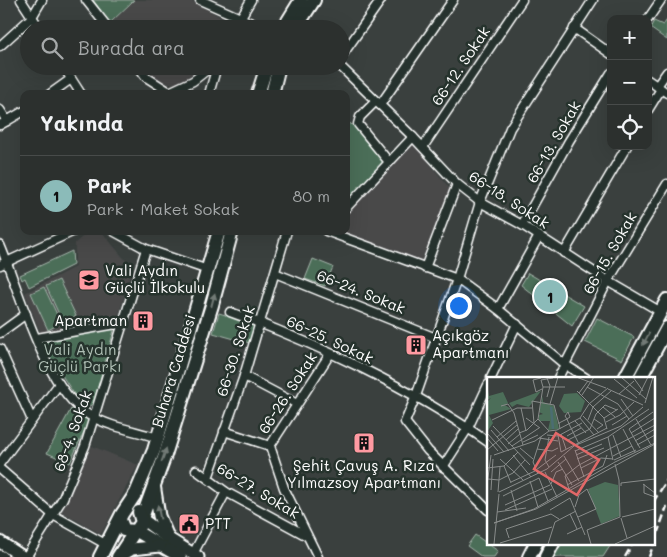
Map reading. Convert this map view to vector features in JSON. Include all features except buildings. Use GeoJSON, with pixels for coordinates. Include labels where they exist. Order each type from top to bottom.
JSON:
{"type":"FeatureCollection","features":[{"type":"Feature","properties":{"kind":"main road"},"geometry":{"type":"LineString","coordinates":[[288,20],[301,0]]}},
{"type":"Feature","properties":{"kind":"main road"},"geometry":{"type":"LineString","coordinates":[[301,20],[314,0]]}},
{"type":"Feature","properties":{"kind":"main road"},"geometry":{"type":"LineString","coordinates":[[259,90],[264,75]]}},
{"type":"Feature","properties":{"kind":"main road"},"geometry":{"type":"LineString","coordinates":[[273,90],[277,75]]}},
{"type":"Feature","properties":{"kind":"main road","name":"Buhara Caddesi"},"geometry":{"type":"LineString","coordinates":[[100,557],[146,472],[158,438],[218,235]]}},
{"type":"Feature","properties":{"kind":"main road","name":"Buhara Caddesi"},"geometry":{"type":"LineString","coordinates":[[142,518],[212,306],[231,235]]}},
{"type":"Feature","properties":{"kind":"main road"},"geometry":{"type":"LineString","coordinates":[[626,377],[667,300]]}},
{"type":"Feature","properties":{"kind":"main road"},"geometry":{"type":"LineString","coordinates":[[641,377],[667,328]]}},
{"type":"Feature","properties":{"kind":"main road"},"geometry":{"type":"LineString","coordinates":[[118,557],[135,531],[141,526],[142,518],[135,510],[123,516],[124,530],[135,531]]}},
{"type":"Feature","properties":{"kind":"main road"},"geometry":{"type":"LineString","coordinates":[[529,557],[536,544]]}},
{"type":"Feature","properties":{"kind":"main road"},"geometry":{"type":"LineString","coordinates":[[546,557],[552,544]]}},
{"type":"Feature","properties":{"kind":"street"},"geometry":{"type":"LineString","coordinates":[[21,0],[34,20]]}},
{"type":"Feature","properties":{"kind":"street"},"geometry":{"type":"LineString","coordinates":[[29,20],[42,0]]}},
{"type":"Feature","properties":{"kind":"street"},"geometry":{"type":"LineString","coordinates":[[86,0],[102,20]]}},
{"type":"Feature","properties":{"kind":"street"},"geometry":{"type":"LineString","coordinates":[[200,0],[244,20]]}},
{"type":"Feature","properties":{"kind":"street"},"geometry":{"type":"LineString","coordinates":[[239,18],[251,0]]}},
{"type":"Feature","properties":{"kind":"street"},"geometry":{"type":"LineString","coordinates":[[350,44],[381,0]]}},
{"type":"Feature","properties":{"kind":"street"},"geometry":{"type":"LineString","coordinates":[[389,162],[358,126],[358,119],[378,103],[453,0]]}},
{"type":"Feature","properties":{"kind":"street","name":"66-12. Sokak"},"geometry":{"type":"LineString","coordinates":[[423,147],[522,0]]}},
{"type":"Feature","properties":{"kind":"street"},"geometry":{"type":"LineString","coordinates":[[487,509],[443,466],[405,422],[457,280],[480,202],[510,128],[591,3],[581,0]]}},
{"type":"Feature","properties":{"kind":"street"},"geometry":{"type":"LineString","coordinates":[[651,15],[661,0]]}},
{"type":"Feature","properties":{"kind":"street"},"geometry":{"type":"LineString","coordinates":[[0,46],[20,28]]}},
{"type":"Feature","properties":{"kind":"street"},"geometry":{"type":"LineString","coordinates":[[574,28],[607,51]]}},
{"type":"Feature","properties":{"kind":"street"},"geometry":{"type":"LineString","coordinates":[[651,105],[662,89],[667,72]]}},
{"type":"Feature","properties":{"kind":"street"},"geometry":{"type":"LineString","coordinates":[[69,75],[79,90]]}},
{"type":"Feature","properties":{"kind":"street"},"geometry":{"type":"LineString","coordinates":[[145,75],[164,90]]}},
{"type":"Feature","properties":{"kind":"street"},"geometry":{"type":"LineString","coordinates":[[174,90],[201,75]]}},
{"type":"Feature","properties":{"kind":"street"},"geometry":{"type":"LineString","coordinates":[[210,90],[215,75]]}},
{"type":"Feature","properties":{"kind":"street","name":"66-18. Sokak"},"geometry":{"type":"LineString","coordinates":[[349,75],[423,147],[457,184],[480,202],[522,225],[608,281],[661,312]]}},
{"type":"Feature","properties":{"kind":"street"},"geometry":{"type":"LineString","coordinates":[[56,90],[72,79]]}},
{"type":"Feature","properties":{"kind":"street","name":"66-13. Sokak"},"geometry":{"type":"LineString","coordinates":[[522,225],[569,141],[607,79]]}},
{"type":"Feature","properties":{"kind":"street"},"geometry":{"type":"LineString","coordinates":[[0,110],[3,123],[20,115]]}},
{"type":"Feature","properties":{"kind":"street"},"geometry":{"type":"LineString","coordinates":[[350,204],[413,137]]}},
{"type":"Feature","properties":{"kind":"street"},"geometry":{"type":"LineString","coordinates":[[564,253],[625,150]]}},
{"type":"Feature","properties":{"kind":"street"},"geometry":{"type":"LineString","coordinates":[[425,268],[457,184]]}},
{"type":"Feature","properties":{"kind":"street","name":"66-15. Sokak"},"geometry":{"type":"LineString","coordinates":[[558,377],[608,281],[667,184]]}},
{"type":"Feature","properties":{"kind":"street"},"geometry":{"type":"LineString","coordinates":[[4,263],[65,235]]}},
{"type":"Feature","properties":{"kind":"street"},"geometry":{"type":"LineString","coordinates":[[120,235],[146,249],[208,270]]}},
{"type":"Feature","properties":{"kind":"street","name":"66-30. Sokak"},"geometry":{"type":"LineString","coordinates":[[208,478],[244,376],[286,235]]}},
{"type":"Feature","properties":{"kind":"street"},"geometry":{"type":"LineString","coordinates":[[337,235],[457,280],[498,309],[564,364],[584,377]]}},
{"type":"Feature","properties":{"kind":"street"},"geometry":{"type":"LineString","coordinates":[[498,309],[539,236]]}},
{"type":"Feature","properties":{"kind":"street"},"geometry":{"type":"LineString","coordinates":[[0,244],[4,263],[59,384],[79,408],[95,418],[158,438]]}},
{"type":"Feature","properties":{"kind":"street","name":"68-4. Sokak"},"geometry":{"type":"LineString","coordinates":[[24,557],[53,515],[71,479],[95,418],[122,323],[146,249]]}},
{"type":"Feature","properties":{"kind":"street","name":"66-24. Sokak"},"geometry":{"type":"LineString","coordinates":[[275,273],[436,338]]}},
{"type":"Feature","properties":{"kind":"street","name":"66-25. Sokak"},"geometry":{"type":"LineString","coordinates":[[230,312],[330,354],[416,396],[487,441]]}},
{"type":"Feature","properties":{"kind":"street"},"geometry":{"type":"LineString","coordinates":[[0,334],[26,314]]}},
{"type":"Feature","properties":{"kind":"street"},"geometry":{"type":"LineString","coordinates":[[37,338],[122,323]]}},
{"type":"Feature","properties":{"kind":"street"},"geometry":{"type":"LineString","coordinates":[[492,377],[517,324]]}},
{"type":"Feature","properties":{"kind":"street"},"geometry":{"type":"LineString","coordinates":[[0,349],[32,420]]}},
{"type":"Feature","properties":{"kind":"street","name":"66-26. Sokak"},"geometry":{"type":"LineString","coordinates":[[318,557],[284,488],[270,446],[330,354]]}},
{"type":"Feature","properties":{"kind":"street"},"geometry":{"type":"LineString","coordinates":[[244,376],[297,404]]}},
{"type":"Feature","properties":{"kind":"street"},"geometry":{"type":"LineString","coordinates":[[0,463],[59,384]]}},
{"type":"Feature","properties":{"kind":"street"},"geometry":{"type":"LineString","coordinates":[[443,466],[468,428],[487,387]]}},
{"type":"Feature","properties":{"kind":"street"},"geometry":{"type":"LineString","coordinates":[[224,431],[270,446]]}},
{"type":"Feature","properties":{"kind":"street"},"geometry":{"type":"LineString","coordinates":[[0,469],[53,515],[107,545]]}},
{"type":"Feature","properties":{"kind":"street","name":"66-27. Sokak"},"geometry":{"type":"LineString","coordinates":[[196,470],[226,492],[307,536]]}},
{"type":"Feature","properties":{"kind":"street"},"geometry":{"type":"LineString","coordinates":[[154,484],[164,542]]}},
{"type":"Feature","properties":{"kind":"street"},"geometry":{"type":"LineString","coordinates":[[135,531],[196,556],[226,492]]}},
{"type":"Feature","properties":{"kind":"street"},"geometry":{"type":"LineString","coordinates":[[142,518],[180,557]]}},
{"type":"Feature","properties":{"kind":"street"},"geometry":{"type":"LineString","coordinates":[[0,542],[24,557]]}},
{"type":"Feature","properties":{"kind":"street"},"geometry":{"type":"LineString","coordinates":[[118,557],[132,549],[164,542]]}},
{"type":"Feature","properties":{"kind":"shaded area"},"geometry":{"type":"Polygon","coordinates":[[[134,0],[190,0],[219,16],[222,20],[113,20],[134,0]]]}},
{"type":"Feature","properties":{"kind":"shaded area"},"geometry":{"type":"Polygon","coordinates":[[[152,75],[193,75],[190,79],[176,84],[159,82],[152,75]]]}},
{"type":"Feature","properties":{"kind":"shaded area"},"geometry":{"type":"Polygon","coordinates":[[[413,143],[451,190],[421,262],[350,235],[350,209],[413,143]]]}},
{"type":"Feature","properties":{"kind":"shaded area","name":"Vali Aydın Güçlü İlkokulu"},"geometry":{"type":"Polygon","coordinates":[[[84,235],[104,235],[132,268],[118,319],[40,332],[25,293],[75,267],[75,243],[84,235]]]}},
{"type":"Feature","properties":{"kind":"shaded area"},"geometry":{"type":"Polygon","coordinates":[[[92,446],[138,465],[101,534],[60,511],[92,446]]]}},
{"type":"Feature","properties":{"kind":"green space"},"geometry":{"type":"Polygon","coordinates":[[[93,0],[134,0],[113,20],[108,20],[93,0]]]}},
{"type":"Feature","properties":{"kind":"green space"},"geometry":{"type":"Polygon","coordinates":[[[667,20],[667,40],[652,29],[654,21],[663,25],[667,20]]]}},
{"type":"Feature","properties":{"kind":"green space"},"geometry":{"type":"Polygon","coordinates":[[[350,124],[357,128],[386,161],[350,199],[350,124]]]}},
{"type":"Feature","properties":{"kind":"green space"},"geometry":{"type":"Polygon","coordinates":[[[72,251],[73,265],[29,287],[25,278],[22,280],[20,275],[72,251]]]}},
{"type":"Feature","properties":{"kind":"green space"},"geometry":{"type":"Polygon","coordinates":[[[313,259],[333,267],[325,286],[305,279],[313,259]]]}},
{"type":"Feature","properties":{"kind":"green space"},"geometry":{"type":"Polygon","coordinates":[[[528,273],[584,306],[572,326],[521,285],[528,273]]]}},
{"type":"Feature","properties":{"kind":"green space"},"geometry":{"type":"Polygon","coordinates":[[[59,280],[76,316],[63,323],[46,286],[59,280]]]}},
{"type":"Feature","properties":{"kind":"green space"},"geometry":{"type":"Polygon","coordinates":[[[44,287],[61,323],[48,330],[31,293],[44,287]]]}},
{"type":"Feature","properties":{"kind":"green space"},"geometry":{"type":"Polygon","coordinates":[[[219,313],[255,324],[249,343],[213,333],[219,313]]]}},
{"type":"Feature","properties":{"kind":"green space"},"geometry":{"type":"Polygon","coordinates":[[[597,318],[634,337],[622,360],[585,342],[597,318]]]}},
{"type":"Feature","properties":{"kind":"green space","name":"Vali Aydın Güçlü Parkı"},"geometry":{"type":"Polygon","coordinates":[[[115,327],[93,404],[87,407],[74,394],[41,343],[115,327]]]}},
{"type":"Feature","properties":{"kind":"green space"},"geometry":{"type":"Polygon","coordinates":[[[71,409],[89,420],[70,463],[47,453],[71,409]]]}},
{"type":"Feature","properties":{"kind":"green space"},"geometry":{"type":"Polygon","coordinates":[[[475,535],[498,551],[494,557],[482,557],[467,546],[475,535]]]}},
{"type":"Feature","properties":{"kind":"green space"},"geometry":{"type":"Polygon","coordinates":[[[561,544],[611,544],[603,557],[554,557],[561,544]]]}},
{"type":"Feature","properties":{"kind":"railway"},"geometry":{"type":"LineString","coordinates":[[654,500],[667,480]]}},
{"type":"Feature","properties":{"kind":"railway"},"geometry":{"type":"LineString","coordinates":[[654,543],[667,506]]}},
{"type":"Feature","properties":{"kind":"railway"},"geometry":{"type":"LineString","coordinates":[[625,557],[632,544]]}},
{"type":"Feature","properties":{"kind":"railway"},"geometry":{"type":"LineString","coordinates":[[649,557],[654,544]]}},
{"type":"Feature","properties":{"kind":"place","name":"Vali Aydın Güçlü İlkokulu"},"geometry":{"type":"Point","coordinates":[89,280]}},
{"type":"Feature","properties":{"kind":"place","name":"Park"},"geometry":{"type":"Point","coordinates":[550,296]}},
{"type":"Feature","properties":{"kind":"place","name":"Apartman"},"geometry":{"type":"Point","coordinates":[143,321]}},
{"type":"Feature","properties":{"kind":"place","name":"Açıkgöz Apartmanı"},"geometry":{"type":"Point","coordinates":[416,345]}},
{"type":"Feature","properties":{"kind":"place","name":"Şehit Çavuş A. Rıza Yılmazsoy Apartmanı"},"geometry":{"type":"Point","coordinates":[364,443]}},
{"type":"Feature","properties":{"kind":"place","name":"PTT"},"geometry":{"type":"Point","coordinates":[189,524]}}]}
